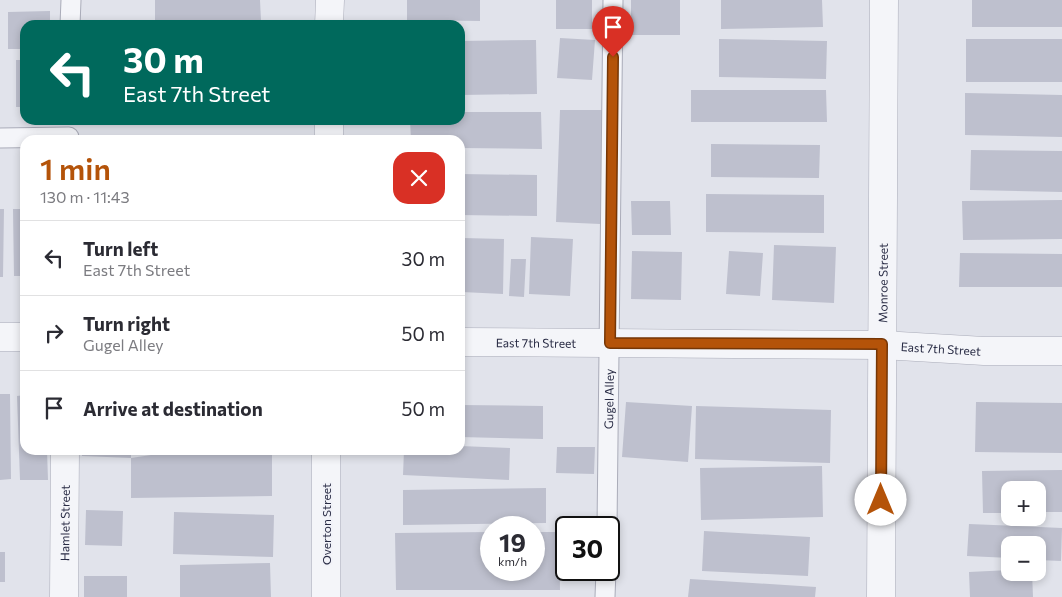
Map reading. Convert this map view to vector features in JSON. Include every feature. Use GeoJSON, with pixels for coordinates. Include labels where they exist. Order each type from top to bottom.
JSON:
{"type":"FeatureCollection","features":[{"type":"Feature","properties":{"kind":"street"},"geometry":{"type":"LineString","coordinates":[[329,20],[330,0]]}},
{"type":"Feature","properties":{"kind":"street","name":"Monroe Street"},"geometry":{"type":"LineString","coordinates":[[881,597],[884,0]]}},
{"type":"Feature","properties":{"kind":"street"},"geometry":{"type":"LineString","coordinates":[[0,337],[20,337]]}},
{"type":"Feature","properties":{"kind":"street","name":"East 7th Street"},"geometry":{"type":"LineString","coordinates":[[465,342],[882,344],[984,351],[1062,351]]}},
{"type":"Feature","properties":{"kind":"street","name":"Hamlet Street"},"geometry":{"type":"LineString","coordinates":[[64,597],[65,455]]}},
{"type":"Feature","properties":{"kind":"street","name":"Overton Street"},"geometry":{"type":"LineString","coordinates":[[326,455],[326,597]]}},
{"type":"Feature","properties":{"kind":"lane"},"geometry":{"type":"LineString","coordinates":[[70,20],[71,0]]}},
{"type":"Feature","properties":{"kind":"lane","name":"Gugel Alley"},"geometry":{"type":"LineString","coordinates":[[606,516],[614,0]]}},
{"type":"Feature","properties":{"kind":"lane"},"geometry":{"type":"LineString","coordinates":[[34,135],[69,132]]}},
{"type":"Feature","properties":{"kind":"lane"},"geometry":{"type":"LineString","coordinates":[[0,138],[20,136]]}},
{"type":"Feature","properties":{"kind":"lane"},"geometry":{"type":"LineString","coordinates":[[606,581],[606,597]]}},
{"type":"Feature","properties":{"kind":"building"},"geometry":{"type":"Polygon","coordinates":[[[155,0],[260,0],[261,20],[155,20],[155,0]]]}},
{"type":"Feature","properties":{"kind":"building"},"geometry":{"type":"Polygon","coordinates":[[[407,0],[480,0],[480,21],[407,20],[407,0]]]}},
{"type":"Feature","properties":{"kind":"building"},"geometry":{"type":"Polygon","coordinates":[[[556,0],[592,0],[592,29],[556,29],[556,0]]]}},
{"type":"Feature","properties":{"kind":"building"},"geometry":{"type":"Polygon","coordinates":[[[631,0],[680,0],[680,35],[631,35],[631,0]]]}},
{"type":"Feature","properties":{"kind":"building"},"geometry":{"type":"Polygon","coordinates":[[[721,0],[822,0],[823,27],[721,29],[721,0]]]}},
{"type":"Feature","properties":{"kind":"building"},"geometry":{"type":"Polygon","coordinates":[[[972,0],[1062,0],[1062,27],[972,27],[972,0]]]}},
{"type":"Feature","properties":{"kind":"building"},"geometry":{"type":"Polygon","coordinates":[[[50,11],[50,20],[20,20],[20,49],[8,49],[8,12],[50,11]]]}},
{"type":"Feature","properties":{"kind":"building"},"geometry":{"type":"Polygon","coordinates":[[[560,38],[595,40],[592,80],[557,78],[560,38]]]}},
{"type":"Feature","properties":{"kind":"building"},"geometry":{"type":"Polygon","coordinates":[[[719,39],[827,41],[826,79],[719,77],[719,39]]]}},
{"type":"Feature","properties":{"kind":"building"},"geometry":{"type":"Polygon","coordinates":[[[966,39],[1062,39],[1062,82],[966,82],[966,39]]]}},
{"type":"Feature","properties":{"kind":"building"},"geometry":{"type":"Polygon","coordinates":[[[536,40],[537,94],[465,95],[465,41],[536,40]]]}},
{"type":"Feature","properties":{"kind":"building"},"geometry":{"type":"Polygon","coordinates":[[[16,60],[20,60],[20,107],[16,107],[16,60]]]}},
{"type":"Feature","properties":{"kind":"building"},"geometry":{"type":"Polygon","coordinates":[[[691,90],[826,90],[827,122],[691,122],[691,90]]]}},
{"type":"Feature","properties":{"kind":"building"},"geometry":{"type":"Polygon","coordinates":[[[965,93],[1062,95],[1062,137],[965,135],[965,93]]]}},
{"type":"Feature","properties":{"kind":"building"},"geometry":{"type":"Polygon","coordinates":[[[560,110],[603,110],[600,224],[556,222],[560,110]]]}},
{"type":"Feature","properties":{"kind":"building"},"geometry":{"type":"Polygon","coordinates":[[[465,112],[541,112],[542,149],[465,148],[465,135],[411,135],[410,125],[465,125],[465,112]]]}},
{"type":"Feature","properties":{"kind":"building"},"geometry":{"type":"Polygon","coordinates":[[[711,144],[820,145],[819,178],[711,177],[711,144]]]}},
{"type":"Feature","properties":{"kind":"building"},"geometry":{"type":"Polygon","coordinates":[[[971,150],[1062,151],[1062,192],[970,190],[971,150]]]}},
{"type":"Feature","properties":{"kind":"building"},"geometry":{"type":"Polygon","coordinates":[[[465,174],[537,175],[537,216],[465,215],[465,174]]]}},
{"type":"Feature","properties":{"kind":"building"},"geometry":{"type":"Polygon","coordinates":[[[706,194],[824,195],[824,233],[706,232],[706,194]]]}},
{"type":"Feature","properties":{"kind":"building"},"geometry":{"type":"Polygon","coordinates":[[[1062,200],[1062,239],[963,240],[962,201],[1062,200]]]}},
{"type":"Feature","properties":{"kind":"building"},"geometry":{"type":"Polygon","coordinates":[[[631,201],[670,201],[671,235],[632,235],[631,201]]]}},
{"type":"Feature","properties":{"kind":"building"},"geometry":{"type":"Polygon","coordinates":[[[0,209],[4,209],[3,277],[0,277],[0,209]]]}},
{"type":"Feature","properties":{"kind":"building"},"geometry":{"type":"Polygon","coordinates":[[[13,209],[20,209],[20,276],[14,276],[13,209]]]}},
{"type":"Feature","properties":{"kind":"building"},"geometry":{"type":"Polygon","coordinates":[[[531,237],[573,239],[570,296],[529,294],[531,237]]]}},
{"type":"Feature","properties":{"kind":"building"},"geometry":{"type":"Polygon","coordinates":[[[465,238],[504,239],[503,294],[465,292],[465,238]]]}},
{"type":"Feature","properties":{"kind":"building"},"geometry":{"type":"Polygon","coordinates":[[[774,245],[836,247],[834,303],[772,300],[774,245]]]}},
{"type":"Feature","properties":{"kind":"building"},"geometry":{"type":"Polygon","coordinates":[[[632,251],[682,252],[681,300],[631,299],[632,251]]]}},
{"type":"Feature","properties":{"kind":"building"},"geometry":{"type":"Polygon","coordinates":[[[729,251],[763,253],[760,296],[726,294],[729,251]]]}},
{"type":"Feature","properties":{"kind":"building"},"geometry":{"type":"Polygon","coordinates":[[[960,253],[1062,254],[1062,287],[959,287],[960,253]]]}},
{"type":"Feature","properties":{"kind":"building"},"geometry":{"type":"Polygon","coordinates":[[[511,259],[526,259],[524,297],[509,296],[511,259]]]}},
{"type":"Feature","properties":{"kind":"building"},"geometry":{"type":"Polygon","coordinates":[[[0,394],[10,394],[11,479],[0,480],[0,394]]]}},
{"type":"Feature","properties":{"kind":"building"},"geometry":{"type":"Polygon","coordinates":[[[17,396],[20,396],[20,455],[47,455],[48,480],[20,480],[17,396]]]}},
{"type":"Feature","properties":{"kind":"building"},"geometry":{"type":"Polygon","coordinates":[[[626,402],[692,406],[688,462],[622,457],[626,402]]]}},
{"type":"Feature","properties":{"kind":"building"},"geometry":{"type":"Polygon","coordinates":[[[976,402],[1062,403],[1062,453],[975,452],[976,402]]]}},
{"type":"Feature","properties":{"kind":"building"},"geometry":{"type":"Polygon","coordinates":[[[465,405],[543,406],[543,439],[465,437],[465,405]]]}},
{"type":"Feature","properties":{"kind":"building"},"geometry":{"type":"Polygon","coordinates":[[[696,406],[831,410],[830,463],[695,459],[696,406]]]}},
{"type":"Feature","properties":{"kind":"building"},"geometry":{"type":"Polygon","coordinates":[[[465,446],[510,448],[509,480],[403,475],[404,455],[465,455],[465,446]]]}},
{"type":"Feature","properties":{"kind":"building"},"geometry":{"type":"Polygon","coordinates":[[[557,447],[595,447],[594,474],[556,473],[557,447]]]}},
{"type":"Feature","properties":{"kind":"building"},"geometry":{"type":"Polygon","coordinates":[[[131,455],[131,458],[82,456],[131,455]]]}},
{"type":"Feature","properties":{"kind":"building"},"geometry":{"type":"Polygon","coordinates":[[[151,455],[272,455],[272,496],[131,498],[131,458],[151,455]]]}},
{"type":"Feature","properties":{"kind":"building"},"geometry":{"type":"Polygon","coordinates":[[[822,466],[823,517],[701,520],[700,468],[822,466]]]}},
{"type":"Feature","properties":{"kind":"building"},"geometry":{"type":"Polygon","coordinates":[[[1062,470],[1062,512],[1046,512],[1046,481],[1001,481],[1001,513],[983,513],[982,471],[1062,470]]]}},
{"type":"Feature","properties":{"kind":"building"},"geometry":{"type":"Polygon","coordinates":[[[546,488],[546,523],[545,516],[480,516],[480,524],[403,525],[403,490],[546,488]]]}},
{"type":"Feature","properties":{"kind":"building"},"geometry":{"type":"Polygon","coordinates":[[[86,510],[123,511],[122,546],[85,545],[86,510]]]}},
{"type":"Feature","properties":{"kind":"building"},"geometry":{"type":"Polygon","coordinates":[[[174,512],[274,515],[273,557],[173,554],[174,512]]]}},
{"type":"Feature","properties":{"kind":"building"},"geometry":{"type":"Polygon","coordinates":[[[969,524],[1062,528],[1061,561],[1046,560],[1046,536],[1001,536],[1001,558],[967,556],[969,524]]]}},
{"type":"Feature","properties":{"kind":"building"},"geometry":{"type":"Polygon","coordinates":[[[704,531],[810,537],[808,576],[702,571],[704,531]]]}},
{"type":"Feature","properties":{"kind":"building"},"geometry":{"type":"Polygon","coordinates":[[[480,532],[480,581],[545,581],[545,532],[555,532],[555,581],[560,581],[560,590],[396,590],[395,533],[480,532]]]}},
{"type":"Feature","properties":{"kind":"building"},"geometry":{"type":"Polygon","coordinates":[[[0,552],[5,552],[5,582],[0,582],[0,552]]]}},
{"type":"Feature","properties":{"kind":"building"},"geometry":{"type":"Polygon","coordinates":[[[270,563],[271,597],[180,597],[180,565],[270,563]]]}},
{"type":"Feature","properties":{"kind":"building"},"geometry":{"type":"Polygon","coordinates":[[[1001,570],[1001,581],[1032,581],[1033,597],[970,597],[969,572],[1001,570]]]}},
{"type":"Feature","properties":{"kind":"building"},"geometry":{"type":"Polygon","coordinates":[[[84,576],[127,576],[127,597],[84,597],[84,576]]]}},
{"type":"Feature","properties":{"kind":"building"},"geometry":{"type":"Polygon","coordinates":[[[690,579],[816,587],[815,597],[688,597],[690,579]]]}},
{"type":"Feature","properties":{"kind":"route"},"geometry":{"type":"LineString","coordinates":[[613,57],[610,343],[882,344],[881,500]]}}]}
